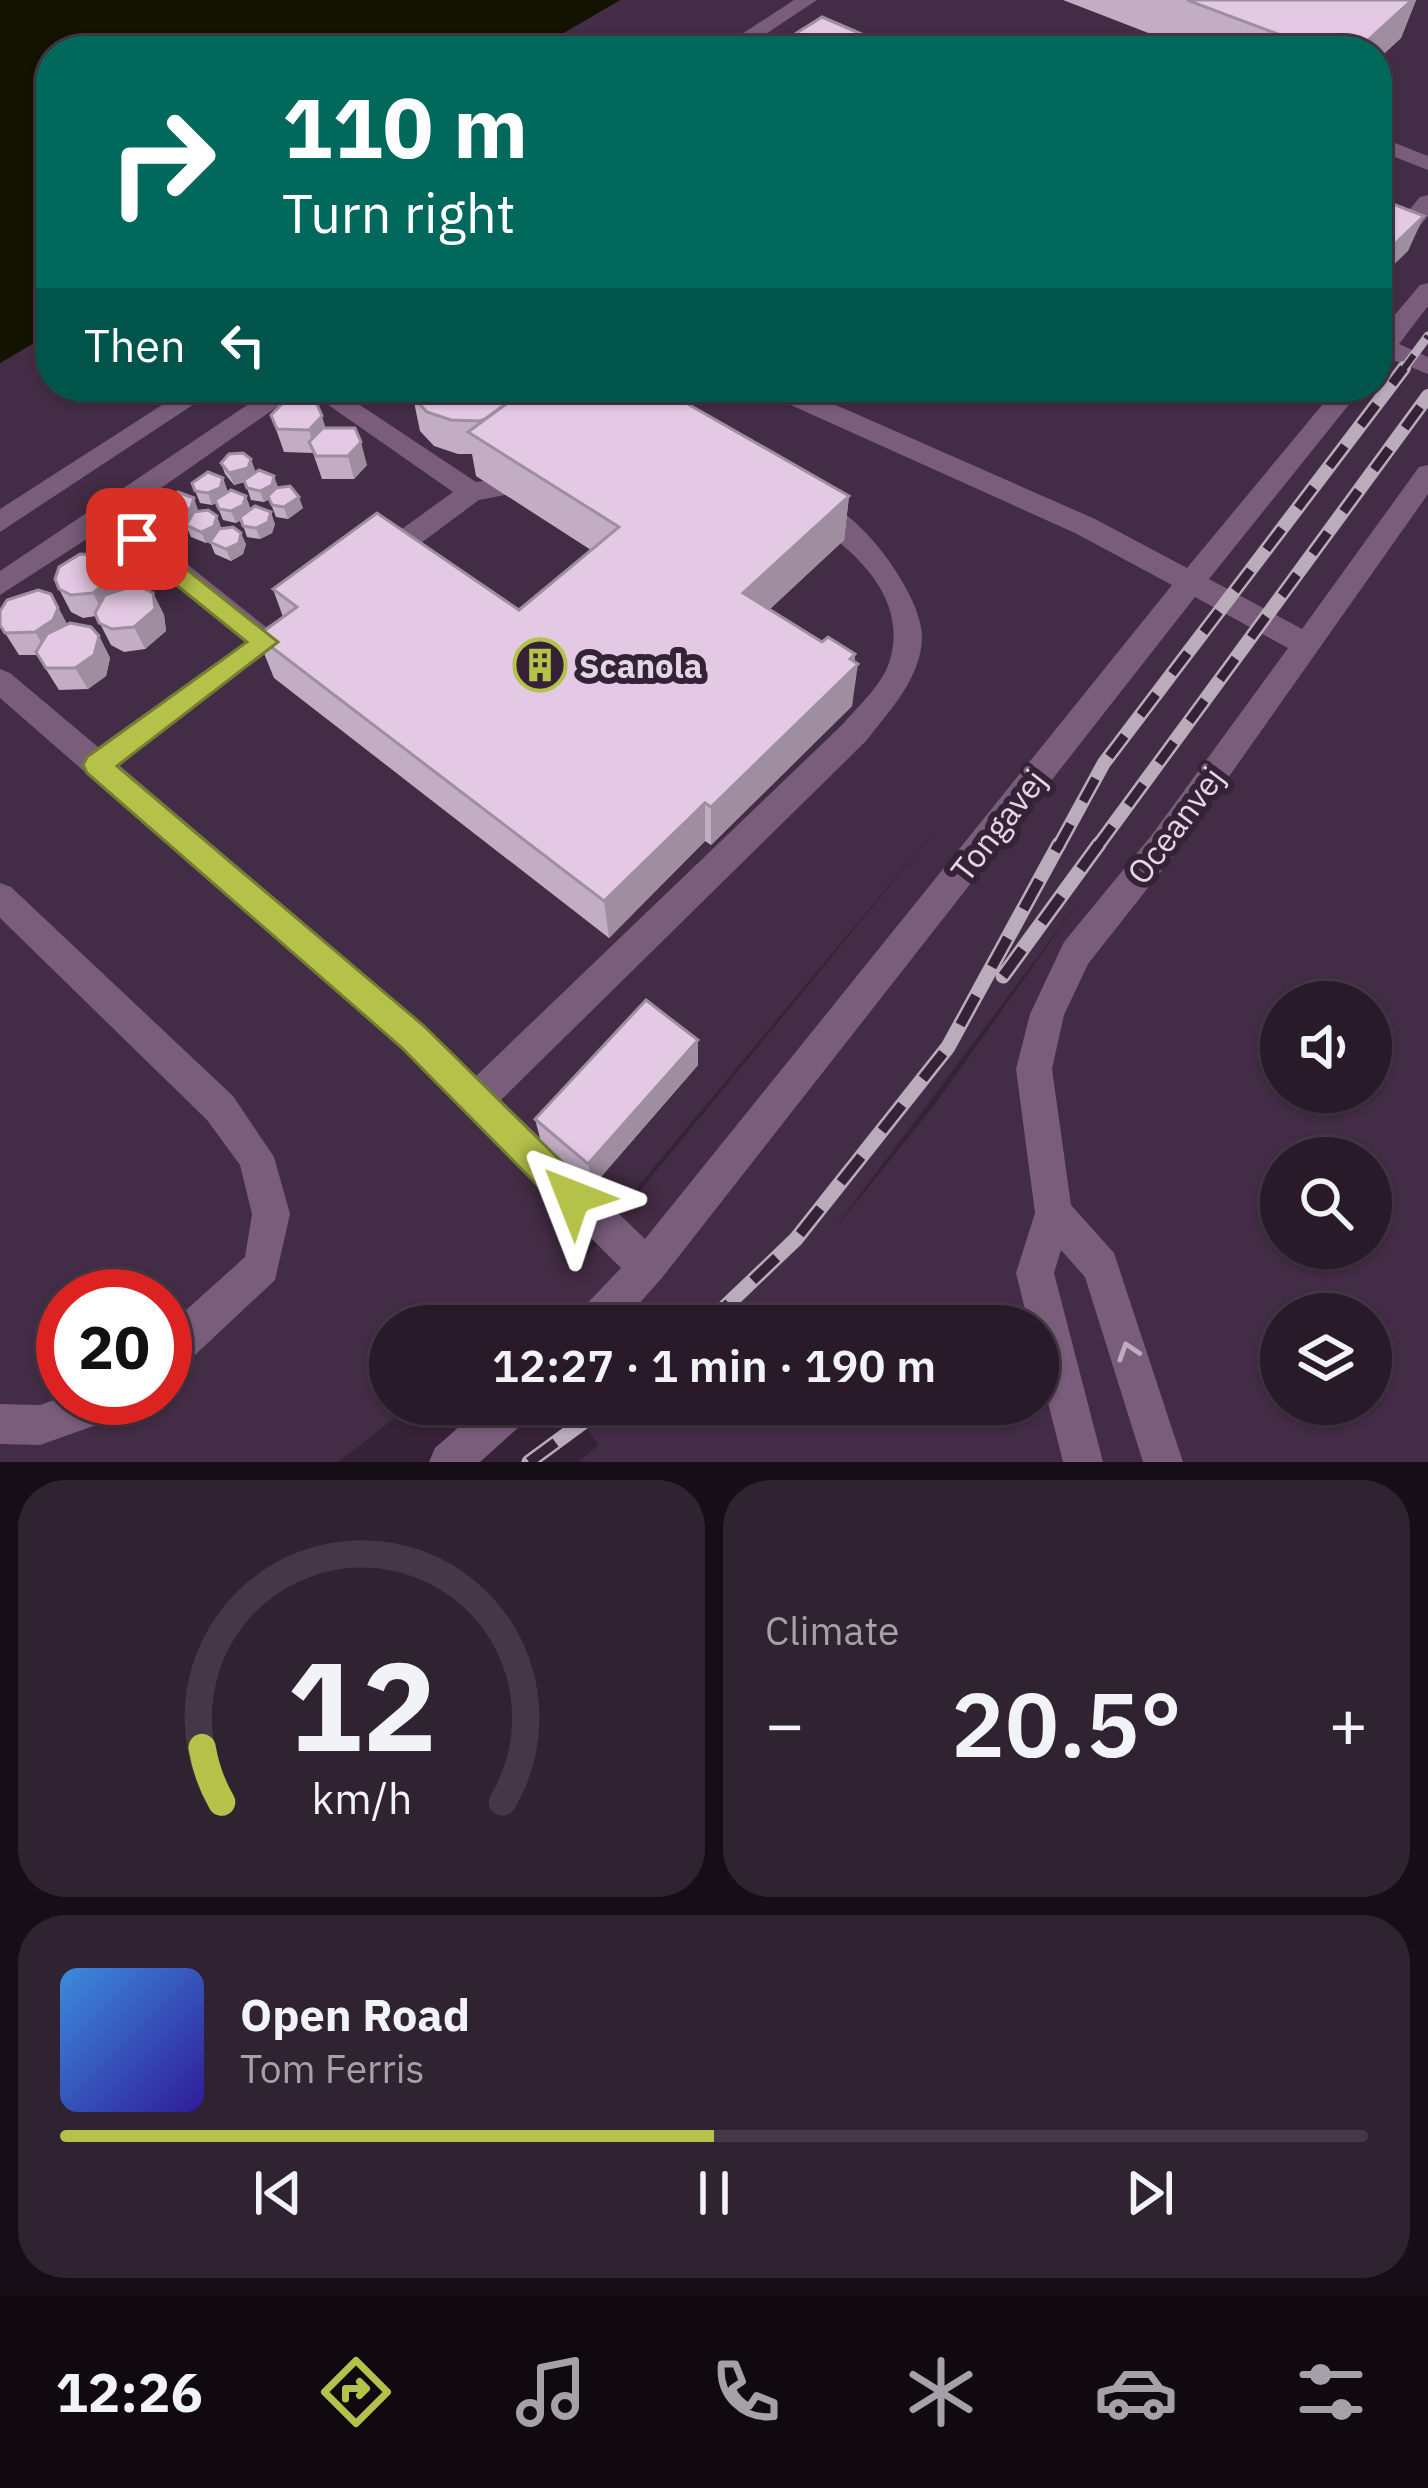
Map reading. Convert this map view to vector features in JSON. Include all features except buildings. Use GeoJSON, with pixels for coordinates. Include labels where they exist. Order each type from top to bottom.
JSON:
{"type":"FeatureCollection","features":[{"type":"Feature","properties":{"kind":"street"},"geometry":{"type":"LineString","coordinates":[[750,36],[807,0]]}},
{"type":"Feature","properties":{"kind":"street"},"geometry":{"type":"LineString","coordinates":[[1392,148],[1428,164]]}},
{"type":"Feature","properties":{"kind":"street"},"geometry":{"type":"LineString","coordinates":[[1397,239],[1428,202]]}},
{"type":"Feature","properties":{"kind":"street"},"geometry":{"type":"LineString","coordinates":[[1392,333],[1428,290]]}},
{"type":"Feature","properties":{"kind":"street"},"geometry":{"type":"LineString","coordinates":[[1392,354],[1428,366]]}},
{"type":"Feature","properties":{"kind":"street"},"geometry":{"type":"LineString","coordinates":[[0,522],[185,402]]}},
{"type":"Feature","properties":{"kind":"street"},"geometry":{"type":"LineString","coordinates":[[0,585],[270,402]]}},
{"type":"Feature","properties":{"kind":"street"},"geometry":{"type":"LineString","coordinates":[[340,402],[484,490],[359,574]]}},
{"type":"Feature","properties":{"kind":"street"},"geometry":{"type":"LineString","coordinates":[[807,402],[1085,526],[1306,644]]}},
{"type":"Feature","properties":{"kind":"street","name":"Tongavej"},"geometry":{"type":"LineString","coordinates":[[612,1305],[1339,402]]}},
{"type":"Feature","properties":{"kind":"street","name":"Oceanvej"},"geometry":{"type":"LineString","coordinates":[[1083,1462],[1035,1273],[1054,1214],[1034,1069],[1047,1014],[1076,953],[1162,846],[1428,474]]}},
{"type":"Feature","properties":{"kind":"street"},"geometry":{"type":"LineString","coordinates":[[475,1101],[855,732],[903,663],[908,632],[891,580],[847,530],[790,494]]}},
{"type":"Feature","properties":{"kind":"street"},"geometry":{"type":"LineString","coordinates":[[105,514],[265,642]]}},
{"type":"Feature","properties":{"kind":"street"},"geometry":{"type":"LineString","coordinates":[[97,765],[322,601]]}},
{"type":"Feature","properties":{"kind":"street"},"geometry":{"type":"LineString","coordinates":[[0,681],[412,1036],[648,1266]]}},
{"type":"Feature","properties":{"kind":"street"},"geometry":{"type":"LineString","coordinates":[[0,898],[220,1108],[256,1157],[272,1214],[262,1267],[192,1331]]}},
{"type":"Feature","properties":{"kind":"street"},"geometry":{"type":"LineString","coordinates":[[1054,1214],[1101,1266],[1163,1462]]}},
{"type":"Feature","properties":{"kind":"street"},"geometry":{"type":"LineString","coordinates":[[0,1424],[36,1425]]}},
{"type":"Feature","properties":{"kind":"street"},"geometry":{"type":"LineString","coordinates":[[449,1462],[491,1425]]}},
{"type":"Feature","properties":{"kind":"shaded area"},"geometry":{"type":"Polygon","coordinates":[[[0,0],[620,0],[559,36],[36,36],[36,342],[0,363],[0,0]]]}},
{"type":"Feature","properties":{"kind":"shaded area"},"geometry":{"type":"Polygon","coordinates":[[[620,0],[1428,0],[1428,1462],[578,1462],[599,1445],[584,1425],[1059,1425],[1059,1305],[369,1305],[369,1425],[386,1425],[339,1462],[0,1462],[0,363],[36,342],[36,402],[1392,402],[1392,36],[559,36],[620,0]],[[946,817],[579,1257],[580,1264],[946,817]],[[1078,903],[838,1224],[838,1225],[936,1103],[1078,903]]]}},
{"type":"Feature","properties":{"kind":"railway"},"geometry":{"type":"LineString","coordinates":[[1402,371],[1428,336]]}},
{"type":"Feature","properties":{"kind":"railway"},"geometry":{"type":"LineString","coordinates":[[1392,384],[1404,368]]}},
{"type":"Feature","properties":{"kind":"railway"},"geometry":{"type":"LineString","coordinates":[[1097,847],[1428,396]]}},
{"type":"Feature","properties":{"kind":"railway"},"geometry":{"type":"LineString","coordinates":[[1058,847],[1104,763],[1378,402]]}},
{"type":"Feature","properties":{"kind":"railway"},"geometry":{"type":"LineString","coordinates":[[727,1305],[796,1239],[948,1047],[1059,844]]}},
{"type":"Feature","properties":{"kind":"railway"},"geometry":{"type":"LineString","coordinates":[[1003,976],[1099,844]]}},
{"type":"Feature","properties":{"kind":"railway"},"geometry":{"type":"LineString","coordinates":[[529,1462],[579,1425]]}},
{"type":"Feature","properties":{"kind":"place","name":"Scanola"},"geometry":{"type":"Point","coordinates":[540,665]}},
{"type":"Feature","properties":{"kind":"route"},"geometry":{"type":"LineString","coordinates":[[137,539],[265,642],[97,765],[412,1036],[573,1197]]}}]}
